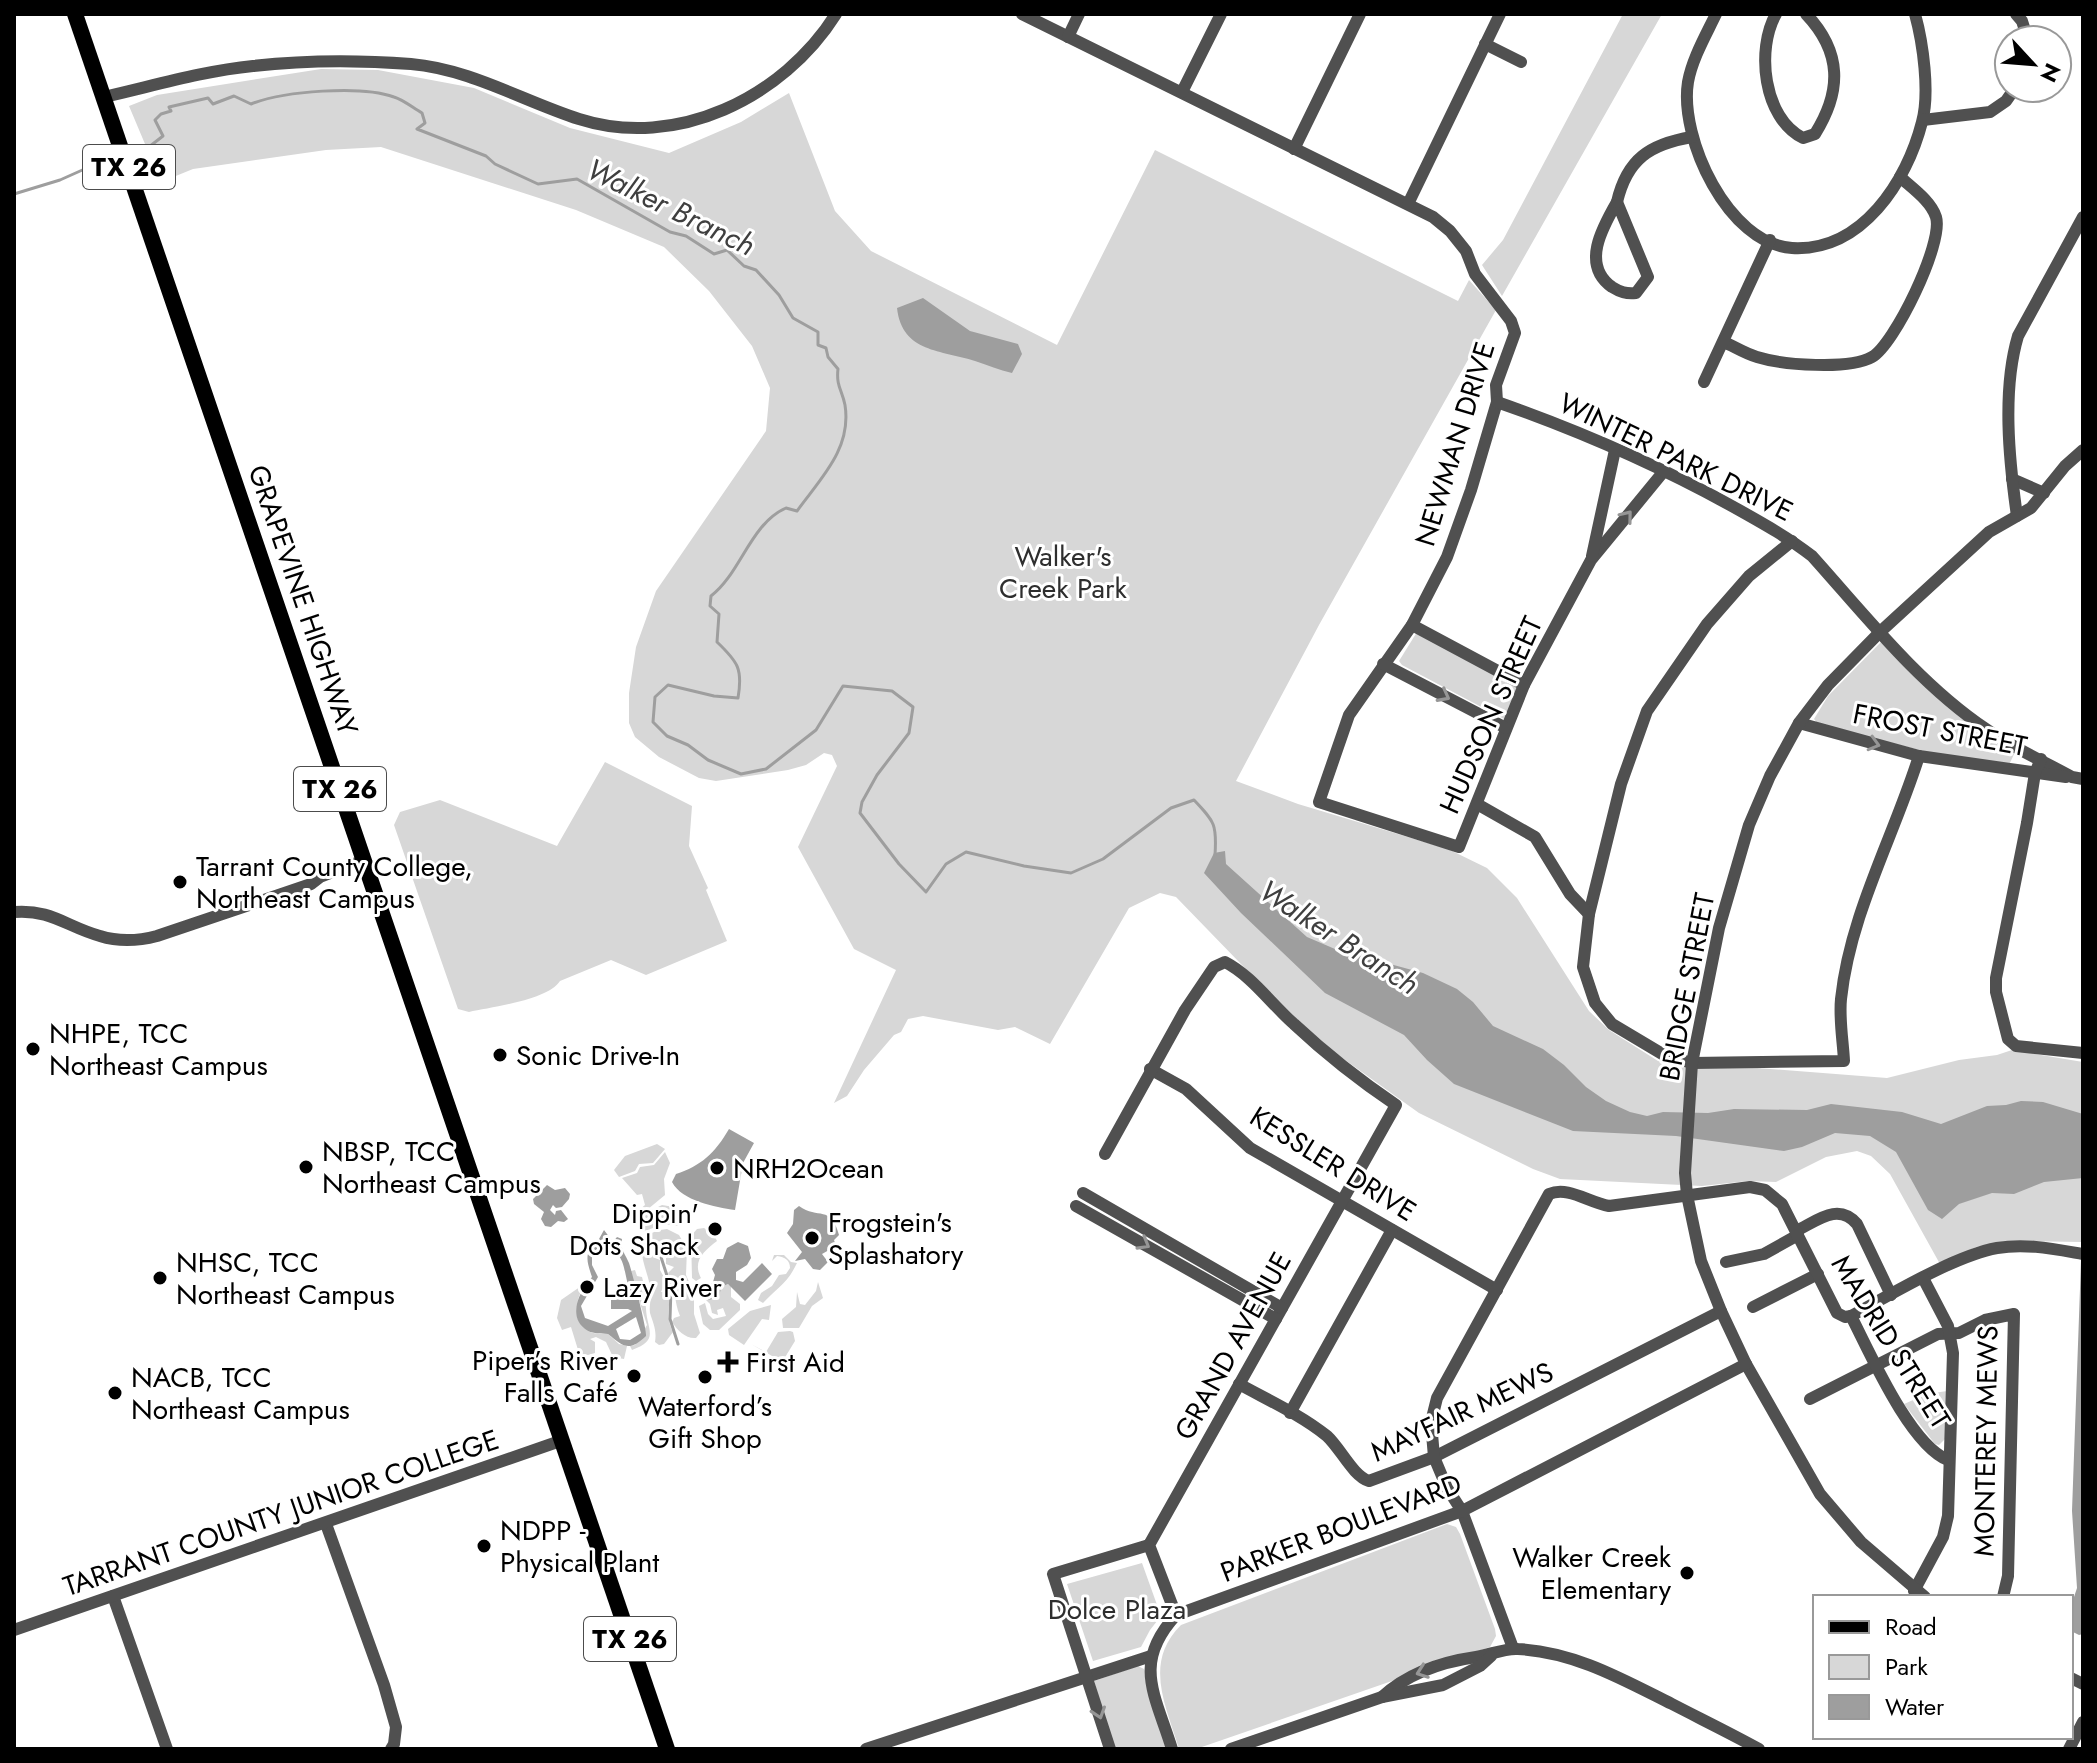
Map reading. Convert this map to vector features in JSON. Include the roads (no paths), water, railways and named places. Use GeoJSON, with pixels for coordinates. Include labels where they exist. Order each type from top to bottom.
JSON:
{"type":"FeatureCollection","features":[{"type":"Feature","properties":{"kind":"main road","name":"GRAPEVINE HIGHWAY"},"geometry":{"type":"LineString","coordinates":[[75,14],[667,1749]]}},
{"type":"Feature","properties":{"kind":"street"},"geometry":{"type":"LineString","coordinates":[[104,97],[251,66],[358,61],[442,69],[581,120],[607,126],[650,128],[695,121],[755,94],[809,49],[836,14]]}},
{"type":"Feature","properties":{"kind":"street","name":"NEWMAN DRIVE"},"geometry":{"type":"LineString","coordinates":[[1022,14],[1433,217],[1450,231],[1466,251],[1475,274],[1511,321],[1515,333],[1496,385],[1497,402],[1447,557],[1412,625],[1349,715],[1319,802],[1459,847]]}},
{"type":"Feature","properties":{"kind":"street"},"geometry":{"type":"LineString","coordinates":[[1068,37],[1079,14]]}},
{"type":"Feature","properties":{"kind":"street"},"geometry":{"type":"LineString","coordinates":[[1182,92],[1221,14]]}},
{"type":"Feature","properties":{"kind":"street"},"geometry":{"type":"LineString","coordinates":[[1294,149],[1360,14]]}},
{"type":"Feature","properties":{"kind":"street"},"geometry":{"type":"LineString","coordinates":[[1408,204],[1500,14]]}},
{"type":"Feature","properties":{"kind":"street"},"geometry":{"type":"LineString","coordinates":[[1716,14],[1688,82],[1687,113],[1692,137],[1698,155],[1723,200],[1742,223],[1755,233],[1791,248],[1818,245],[1855,230],[1873,216],[1900,177],[1923,120],[1924,54],[1915,14]]}},
{"type":"Feature","properties":{"kind":"street"},"geometry":{"type":"LineString","coordinates":[[1776,14],[1765,39],[1764,70],[1784,122],[1803,138],[1815,134],[1821,125],[1835,82],[1833,56],[1827,41],[1806,14]]}},
{"type":"Feature","properties":{"kind":"street"},"geometry":{"type":"LineString","coordinates":[[1485,44],[1521,62]]}},
{"type":"Feature","properties":{"kind":"street"},"geometry":{"type":"LineString","coordinates":[[1923,120],[1990,112],[2002,104]]}},
{"type":"Feature","properties":{"kind":"street"},"geometry":{"type":"LineString","coordinates":[[1617,202],[1648,277],[1643,288],[1636,293],[1619,291],[1604,281],[1595,260],[1599,238],[1617,202],[1625,177],[1641,156],[1668,141],[1692,137]]}},
{"type":"Feature","properties":{"kind":"street"},"geometry":{"type":"LineString","coordinates":[[1724,342],[1757,357],[1783,362],[1828,364],[1865,360],[1884,349],[1931,257],[1938,225],[1931,207],[1900,177]]}},
{"type":"Feature","properties":{"kind":"street"},"geometry":{"type":"LineString","coordinates":[[2017,516],[2012,479],[2011,357],[2031,310],[2083,217]]}},
{"type":"Feature","properties":{"kind":"street"},"geometry":{"type":"LineString","coordinates":[[1704,382],[1770,240]]}},
{"type":"Feature","properties":{"kind":"street","name":"WINTER PARK DRIVE"},"geometry":{"type":"LineString","coordinates":[[1497,402],[1558,424],[1664,471],[1792,541],[1812,556],[1938,691],[1985,729],[2077,778]]}},
{"type":"Feature","properties":{"kind":"street","name":"HUDSON STREET"},"geometry":{"type":"LineString","coordinates":[[1591,560],[1615,450]]}},
{"type":"Feature","properties":{"kind":"street","name":"BRIDGE STREET"},"geometry":{"type":"LineString","coordinates":[[1920,1594],[1861,1542],[1820,1494],[1746,1364],[1721,1311],[1701,1261],[1687,1195],[1692,1063],[1719,928],[1749,825],[1770,776],[1799,723],[1828,685],[1880,632],[1989,532],[2031,508],[2065,466],[2083,450]]}},
{"type":"Feature","properties":{"kind":"street","name":"HUDSON STREET"},"geometry":{"type":"LineString","coordinates":[[1459,847],[1524,685],[1591,560],[1664,471]]}},
{"type":"Feature","properties":{"kind":"street"},"geometry":{"type":"LineString","coordinates":[[2012,479],[2044,493]]}},
{"type":"Feature","properties":{"kind":"street"},"geometry":{"type":"LineString","coordinates":[[1792,541],[1749,576],[1707,624],[1647,711],[1621,784],[1589,914],[1583,967],[1595,1003],[1612,1024],[1664,1055],[1692,1063],[1844,1061],[1841,1002],[1848,959],[1873,877],[1903,808],[1919,756]]}},
{"type":"Feature","properties":{"kind":"street"},"geometry":{"type":"LineString","coordinates":[[1412,625],[1524,685]]}},
{"type":"Feature","properties":{"kind":"street"},"geometry":{"type":"LineString","coordinates":[[1383,664],[1506,728]]}},
{"type":"Feature","properties":{"kind":"street","name":"FROST STREET"},"geometry":{"type":"LineString","coordinates":[[1799,723],[1919,756],[2077,778]]}},
{"type":"Feature","properties":{"kind":"street"},"geometry":{"type":"LineString","coordinates":[[2041,759],[2035,773],[2002,941],[1996,992],[2008,1039],[2016,1046],[2083,1053]]}},
{"type":"Feature","properties":{"kind":"street"},"geometry":{"type":"LineString","coordinates":[[1477,804],[1535,837],[1570,894],[1589,914]]}},
{"type":"Feature","properties":{"kind":"street"},"geometry":{"type":"LineString","coordinates":[[14,912],[44,913],[100,936],[138,940],[322,883],[366,864]]}},
{"type":"Feature","properties":{"kind":"street","name":"GRAND AVENUE"},"geometry":{"type":"LineString","coordinates":[[1149,1545],[1396,1105],[1350,1074],[1240,972],[1225,962],[1214,967],[1203,982],[1150,1069]]}},
{"type":"Feature","properties":{"kind":"street"},"geometry":{"type":"LineString","coordinates":[[1105,1154],[1150,1069]]}},
{"type":"Feature","properties":{"kind":"street","name":"KESSLER DRIVE"},"geometry":{"type":"LineString","coordinates":[[1150,1069],[1186,1089],[1250,1148],[1497,1290]]}},
{"type":"Feature","properties":{"kind":"street","name":"MADRID STREET"},"geometry":{"type":"LineString","coordinates":[[1434,1457],[1431,1422],[1437,1398],[1549,1194],[1563,1190],[1590,1202],[1609,1206],[1757,1187],[1777,1199],[1837,1313],[1851,1316],[1875,1365],[1906,1416],[1928,1447],[1948,1460]]}},
{"type":"Feature","properties":{"kind":"street"},"geometry":{"type":"LineString","coordinates":[[1083,1193],[1279,1313]]}},
{"type":"Feature","properties":{"kind":"street"},"geometry":{"type":"LineString","coordinates":[[1076,1206],[1279,1313]]}},
{"type":"Feature","properties":{"kind":"street"},"geometry":{"type":"LineString","coordinates":[[1726,1262],[1764,1254],[1834,1212],[1847,1215],[1857,1224],[1891,1295]]}},
{"type":"Feature","properties":{"kind":"street"},"geometry":{"type":"LineString","coordinates":[[1290,1413],[1392,1230]]}},
{"type":"Feature","properties":{"kind":"street"},"geometry":{"type":"LineString","coordinates":[[1851,1316],[1973,1254],[2028,1246],[2083,1254]]}},
{"type":"Feature","properties":{"kind":"street"},"geometry":{"type":"LineString","coordinates":[[1753,1307],[1818,1274]]}},
{"type":"Feature","properties":{"kind":"street"},"geometry":{"type":"LineString","coordinates":[[1920,1594],[1948,1516],[1953,1353],[1951,1334],[1923,1278]]}},
{"type":"Feature","properties":{"kind":"street","name":"MAYFAIR MEWS"},"geometry":{"type":"LineString","coordinates":[[1239,1384],[1328,1438],[1346,1456],[1358,1476],[1369,1481],[1434,1457],[1721,1311]]}},
{"type":"Feature","properties":{"kind":"street","name":"MONTEREY MEWS"},"geometry":{"type":"LineString","coordinates":[[1810,1399],[1938,1334],[1967,1330],[1985,1320],[2014,1314],[2008,1576],[2003,1595]]}},
{"type":"Feature","properties":{"kind":"street","name":"PARKER BOULEVARD"},"geometry":{"type":"LineString","coordinates":[[1176,1615],[1462,1511],[1746,1364]]}},
{"type":"Feature","properties":{"kind":"street","name":"TARRANT COUNTY JUNIOR COLLEGE"},"geometry":{"type":"LineString","coordinates":[[14,1630],[563,1440]]}},
{"type":"Feature","properties":{"kind":"street"},"geometry":{"type":"LineString","coordinates":[[1434,1457],[1447,1488],[1462,1511],[1513,1648]]}},
{"type":"Feature","properties":{"kind":"street"},"geometry":{"type":"LineString","coordinates":[[326,1524],[384,1685],[396,1727],[391,1749]]}},
{"type":"Feature","properties":{"kind":"street"},"geometry":{"type":"LineString","coordinates":[[1110,1749],[1053,1574],[1149,1545],[1176,1615],[1162,1631],[1151,1656],[1155,1695],[1172,1749]]}},
{"type":"Feature","properties":{"kind":"street"},"geometry":{"type":"LineString","coordinates":[[113,1596],[167,1749]]}},
{"type":"Feature","properties":{"kind":"street"},"geometry":{"type":"LineString","coordinates":[[1382,1697],[1397,1683],[1411,1676],[1460,1659],[1513,1648],[1558,1654],[1602,1669],[1759,1749]]}},
{"type":"Feature","properties":{"kind":"street"},"geometry":{"type":"LineString","coordinates":[[1231,1749],[1382,1697],[1443,1685],[1480,1666],[1494,1654]]}},
{"type":"Feature","properties":{"kind":"street"},"geometry":{"type":"LineString","coordinates":[[866,1749],[1151,1656]]}},
{"type":"Feature","properties":{"kind":"street"},"geometry":{"type":"LineString","coordinates":[[2069,1749],[2083,1722]]}},
{"type":"Feature","properties":{"kind":"water"},"geometry":{"type":"Polygon","coordinates":[[[923,298],[970,331],[1018,344],[1022,354],[1012,373],[915,342],[900,323],[897,308],[923,298]]]}},
{"type":"Feature","properties":{"kind":"water"},"geometry":{"type":"Polygon","coordinates":[[[1225,851],[1226,864],[1307,937],[1335,949],[1423,973],[1457,989],[1473,1002],[1493,1026],[1543,1049],[1586,1087],[1630,1112],[1647,1116],[1663,1112],[1708,1113],[1734,1109],[1807,1110],[1831,1104],[1902,1112],[1941,1124],[1987,1106],[2021,1101],[2043,1102],[2083,1114],[2083,1178],[2044,1182],[2014,1194],[1992,1193],[1959,1204],[1942,1219],[1928,1210],[1896,1152],[1870,1136],[1835,1133],[1784,1151],[1676,1136],[1573,1131],[1454,1084],[1404,1035],[1325,993],[1204,873],[1214,853],[1225,851]]]}},
{"type":"Feature","properties":{"kind":"water","name":"NRH2Ocean"},"geometry":{"type":"Polygon","coordinates":[[[729,1129],[754,1143],[743,1163],[735,1210],[691,1198],[672,1182],[676,1174],[707,1158],[729,1129]]]}},
{"type":"Feature","properties":{"kind":"water"},"geometry":{"type":"Polygon","coordinates":[[[547,1185],[555,1190],[565,1188],[570,1194],[562,1207],[553,1205],[550,1210],[555,1215],[556,1211],[561,1210],[568,1219],[558,1221],[551,1227],[545,1226],[541,1219],[544,1212],[534,1204],[533,1199],[547,1185]]]}},
{"type":"Feature","properties":{"kind":"water","name":"Frogstein's Splashatory"},"geometry":{"type":"Polygon","coordinates":[[[799,1206],[828,1216],[836,1225],[839,1235],[834,1240],[836,1246],[822,1254],[828,1262],[820,1270],[813,1269],[805,1259],[795,1261],[802,1252],[787,1233],[793,1224],[794,1210],[799,1206]]]}},
{"type":"Feature","properties":{"kind":"water","name":"Lazy River"},"geometry":{"type":"Polygon","coordinates":[[[604,1230],[613,1242],[617,1237],[622,1239],[622,1249],[631,1268],[646,1336],[631,1346],[623,1345],[608,1334],[588,1331],[578,1319],[579,1297],[592,1277],[588,1252],[601,1241],[599,1239],[604,1230]],[[605,1246],[592,1254],[592,1265],[598,1277],[581,1306],[585,1318],[608,1326],[632,1311],[611,1309],[611,1293],[630,1291],[621,1259],[605,1246]],[[636,1317],[616,1329],[620,1339],[630,1340],[641,1333],[636,1317]]]}},
{"type":"Feature","properties":{"kind":"water"},"geometry":{"type":"Polygon","coordinates":[[[738,1242],[748,1246],[751,1258],[736,1272],[736,1280],[743,1282],[762,1263],[772,1274],[745,1301],[728,1284],[721,1287],[719,1298],[708,1300],[704,1290],[713,1282],[715,1275],[712,1269],[717,1259],[723,1259],[727,1248],[738,1242]]]}},
{"type":"Feature","properties":{"kind":"water"},"geometry":{"type":"Polygon","coordinates":[[[2081,1261],[2083,1634],[2079,1635],[2073,1632],[2073,1600],[2077,1588],[2072,1511],[2081,1261]]]}},
{"type":"Feature","properties":{"kind":"waterway","name":"Walker Branch"},"geometry":{"type":"LineString","coordinates":[[145,150],[163,136],[155,120],[171,111],[169,107],[208,98],[213,104],[234,96],[251,104],[322,91],[380,93],[398,98],[422,113],[425,123],[417,129],[486,156],[495,164],[538,184],[577,179],[714,254],[727,250],[744,266],[756,270],[779,295],[793,318],[818,332],[818,345],[826,348],[828,357],[838,369],[845,405],[844,436],[824,475],[797,511],[786,508],[763,525],[730,575],[711,596],[710,606],[719,614],[717,642],[730,655],[739,673],[738,698],[714,696],[668,685],[655,697],[653,722],[667,736],[688,745],[708,760],[741,774],[766,769],[816,730],[843,686],[892,691],[913,707],[909,733],[877,775],[862,802],[860,813],[899,864],[926,892],[946,864],[966,852],[1071,873],[1103,859],[1171,808],[1194,800],[1213,824],[1215,855]]}},
{"type":"Feature","properties":{"kind":"waterway","name":"Walker Branch"},"geometry":{"type":"LineString","coordinates":[[14,194],[60,180],[107,159]]}},
{"type":"Feature","properties":{"kind":"waterway"},"geometry":{"type":"LineString","coordinates":[[660,1254],[671,1288],[670,1319],[678,1344]]}},
{"type":"Feature","properties":{"kind":"place","name":"Tarrant County College, Northeast Campus"},"geometry":{"type":"Point","coordinates":[180,882]}},
{"type":"Feature","properties":{"kind":"place","name":"NHPE, TCC Northeast Campus"},"geometry":{"type":"Point","coordinates":[33,1049]}},
{"type":"Feature","properties":{"kind":"place","name":"Sonic Drive-In"},"geometry":{"type":"Point","coordinates":[500,1055]}},
{"type":"Feature","properties":{"kind":"place","name":"NBSP, TCC Northeast Campus"},"geometry":{"type":"Point","coordinates":[306,1167]}},
{"type":"Feature","properties":{"kind":"place","name":"NRH2Ocean"},"geometry":{"type":"Point","coordinates":[717,1168]}},
{"type":"Feature","properties":{"kind":"place","name":"Dippin' Dots Shack"},"geometry":{"type":"Point","coordinates":[715,1229]}},
{"type":"Feature","properties":{"kind":"place","name":"Frogstein's Splashatory"},"geometry":{"type":"Point","coordinates":[812,1238]}},
{"type":"Feature","properties":{"kind":"place","name":"NHSC, TCC Northeast Campus"},"geometry":{"type":"Point","coordinates":[160,1278]}},
{"type":"Feature","properties":{"kind":"place","name":"Lazy River"},"geometry":{"type":"Point","coordinates":[587,1287]}},
{"type":"Feature","properties":{"kind":"place","name":"First Aid"},"geometry":{"type":"Point","coordinates":[728,1362]}},
{"type":"Feature","properties":{"kind":"place","name":"Piper’s River Falls Café"},"geometry":{"type":"Point","coordinates":[634,1376]}},
{"type":"Feature","properties":{"kind":"place","name":"Waterford’s Gift Shop"},"geometry":{"type":"Point","coordinates":[705,1377]}},
{"type":"Feature","properties":{"kind":"place","name":"NACB, TCC Northeast Campus"},"geometry":{"type":"Point","coordinates":[115,1393]}},
{"type":"Feature","properties":{"kind":"place","name":"NDPP - Physical Plant"},"geometry":{"type":"Point","coordinates":[484,1546]}},
{"type":"Feature","properties":{"kind":"place","name":"Walker Creek Elementary"},"geometry":{"type":"Point","coordinates":[1687,1573]}},
{"type":"Feature","properties":{"kind":"park label","name":"Walker's Creek Park"},"geometry":{"type":"Point","coordinates":[1063,572]}},
{"type":"Feature","properties":{"kind":"park label","name":"Dolce Plaza"},"geometry":{"type":"Point","coordinates":[1117,1609]}}]}
